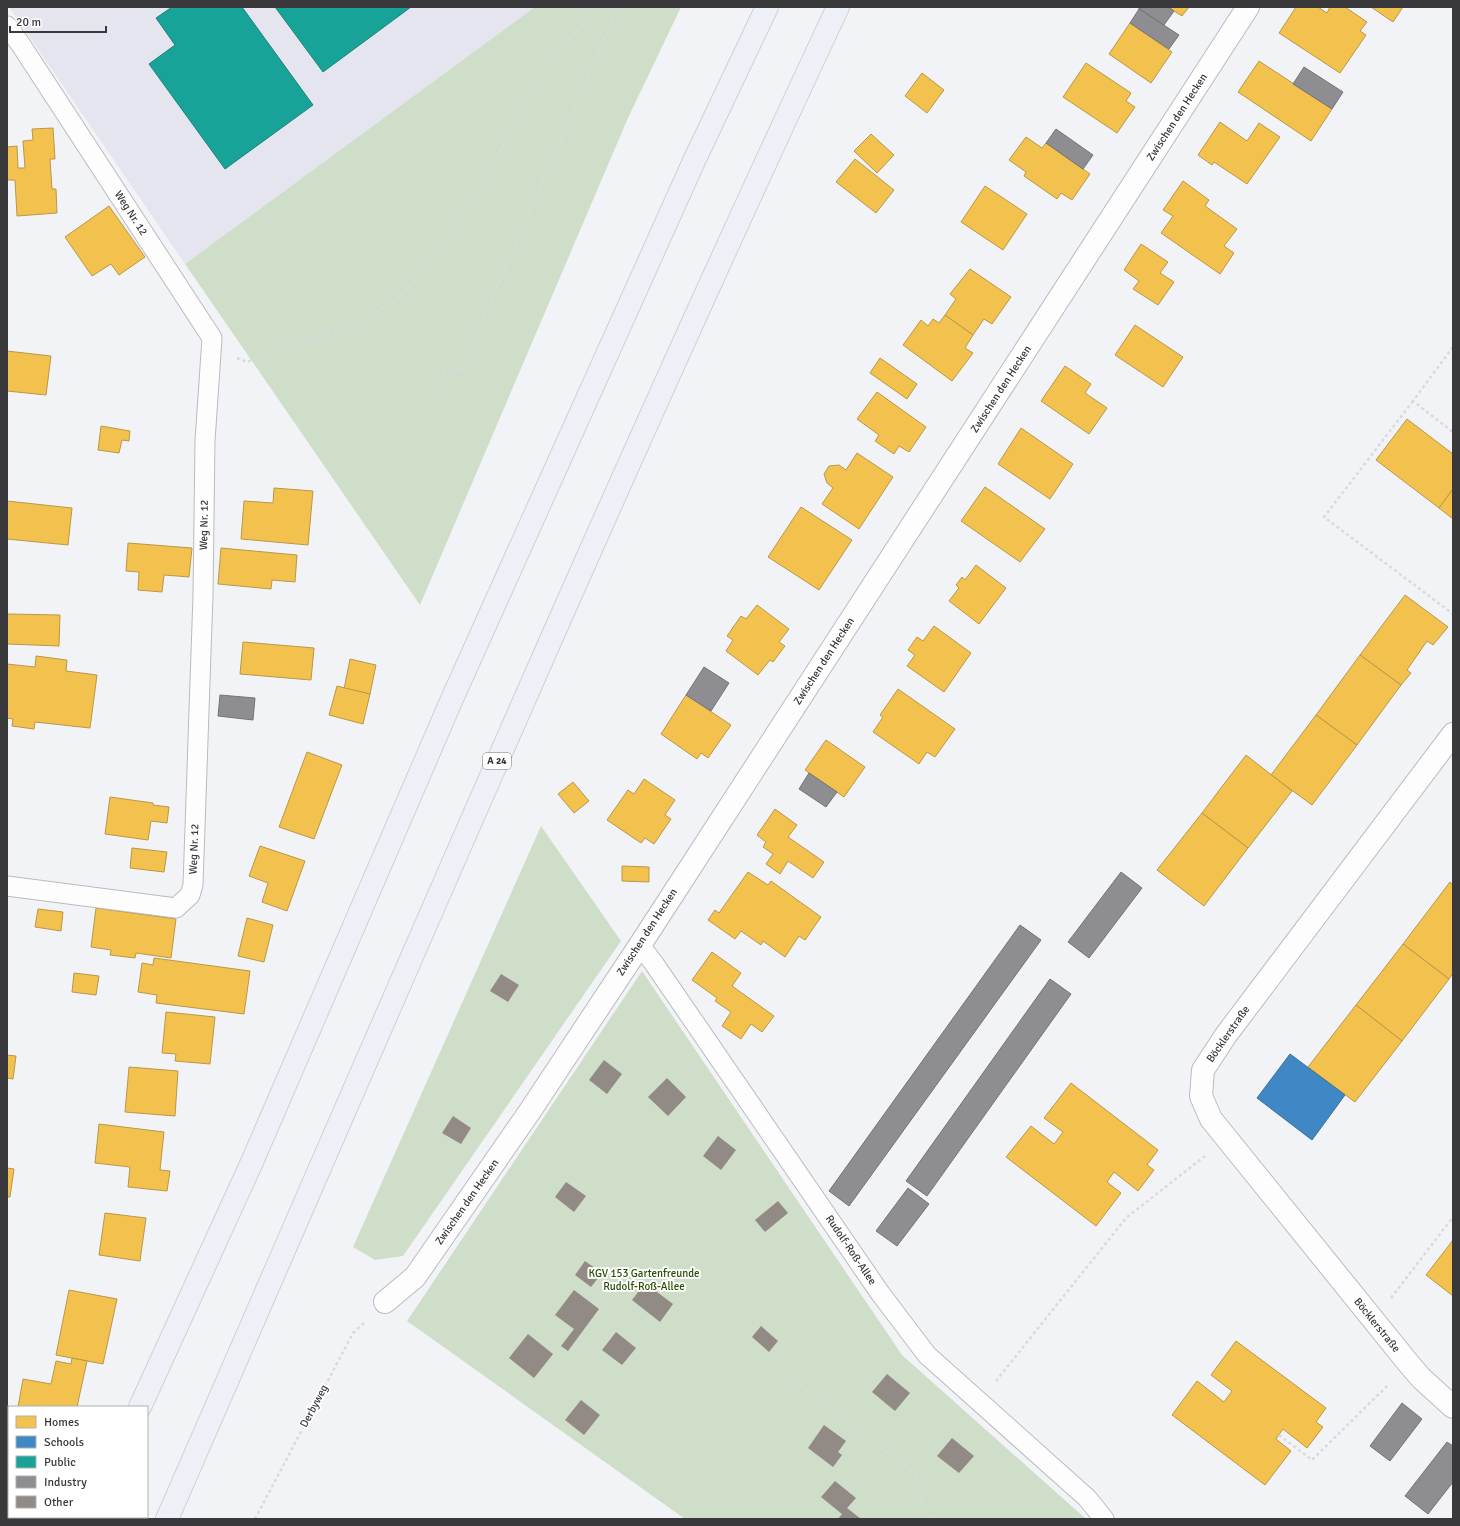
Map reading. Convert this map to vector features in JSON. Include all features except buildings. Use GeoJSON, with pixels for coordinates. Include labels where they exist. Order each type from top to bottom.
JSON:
{"type":"FeatureCollection","features":[{"type":"Feature","properties":{"kind":"highway"},"geometry":{"type":"LineString","coordinates":[[140,1406],[252,1162],[452,699],[694,161],[767,7]]}},
{"type":"Feature","properties":{"kind":"highway","name":"A 24"},"geometry":{"type":"LineString","coordinates":[[167,1519],[513,724],[753,188],[838,7]]}},
{"type":"Feature","properties":{"kind":"street","name":"Zwischen den Hecken"},"geometry":{"type":"LineString","coordinates":[[385,1302],[415,1277],[530,1111],[640,945],[1248,7]]}},
{"type":"Feature","properties":{"kind":"street","name":"Böcklerstraße"},"geometry":{"type":"LineString","coordinates":[[1453,734],[1226,1035],[1203,1070],[1201,1096],[1211,1119],[1373,1321],[1421,1378],[1453,1407]]}},
{"type":"Feature","properties":{"kind":"lane","name":"Weg Nr. 12"},"geometry":{"type":"LineString","coordinates":[[7,26],[25,51],[212,338],[205,441],[203,595],[193,885],[190,895],[176,908],[7,886]]}},
{"type":"Feature","properties":{"kind":"lane","name":"Rudolf-Roß-Allee"},"geometry":{"type":"LineString","coordinates":[[640,945],[880,1293],[927,1355],[1086,1498],[1104,1519]]}},
{"type":"Feature","properties":{"kind":"path"},"geometry":{"type":"LineString","coordinates":[[212,338],[223,354],[247,362],[296,342],[356,325],[393,302],[414,283],[472,202],[551,62],[596,7]]}},
{"type":"Feature","properties":{"kind":"path"},"geometry":{"type":"LineString","coordinates":[[434,396],[445,372],[460,370],[618,7]]}},
{"type":"Feature","properties":{"kind":"path"},"geometry":{"type":"LineString","coordinates":[[1453,347],[1324,518],[1453,614]]}},
{"type":"Feature","properties":{"kind":"path"},"geometry":{"type":"LineString","coordinates":[[1413,401],[1453,432]]}},
{"type":"Feature","properties":{"kind":"path"},"geometry":{"type":"LineString","coordinates":[[980,1402],[1126,1218],[1227,1138]]}},
{"type":"Feature","properties":{"kind":"path"},"geometry":{"type":"LineString","coordinates":[[1373,1321],[1453,1218]]}},
{"type":"Feature","properties":{"kind":"path","name":"Derbyweg"},"geometry":{"type":"LineString","coordinates":[[255,1519],[353,1333],[385,1302]]}},
{"type":"Feature","properties":{"kind":"path"},"geometry":{"type":"LineString","coordinates":[[1279,1435],[1312,1460],[1409,1364]]}},
{"type":"Feature","properties":{"kind":"path"},"geometry":{"type":"LineString","coordinates":[[781,1371],[914,1473],[923,1512],[932,1519]]}},
{"type":"Feature","properties":{"kind":"shaded area"},"geometry":{"type":"Polygon","coordinates":[[[9,7],[535,7],[185,264],[9,7]]]}},
{"type":"Feature","properties":{"kind":"green space"},"geometry":{"type":"Polygon","coordinates":[[[535,7],[681,7],[628,118],[420,605],[185,264],[535,7]]]}},
{"type":"Feature","properties":{"kind":"green space"},"geometry":{"type":"Polygon","coordinates":[[[541,826],[621,941],[403,1256],[375,1260],[353,1247],[541,826]]]}},
{"type":"Feature","properties":{"kind":"green space","name":"KGV 153 Gartenfreunde Rudolf-Roß-Allee"},"geometry":{"type":"Polygon","coordinates":[[[642,971],[902,1355],[1086,1519],[685,1519],[407,1321],[642,971]]]}}]}
